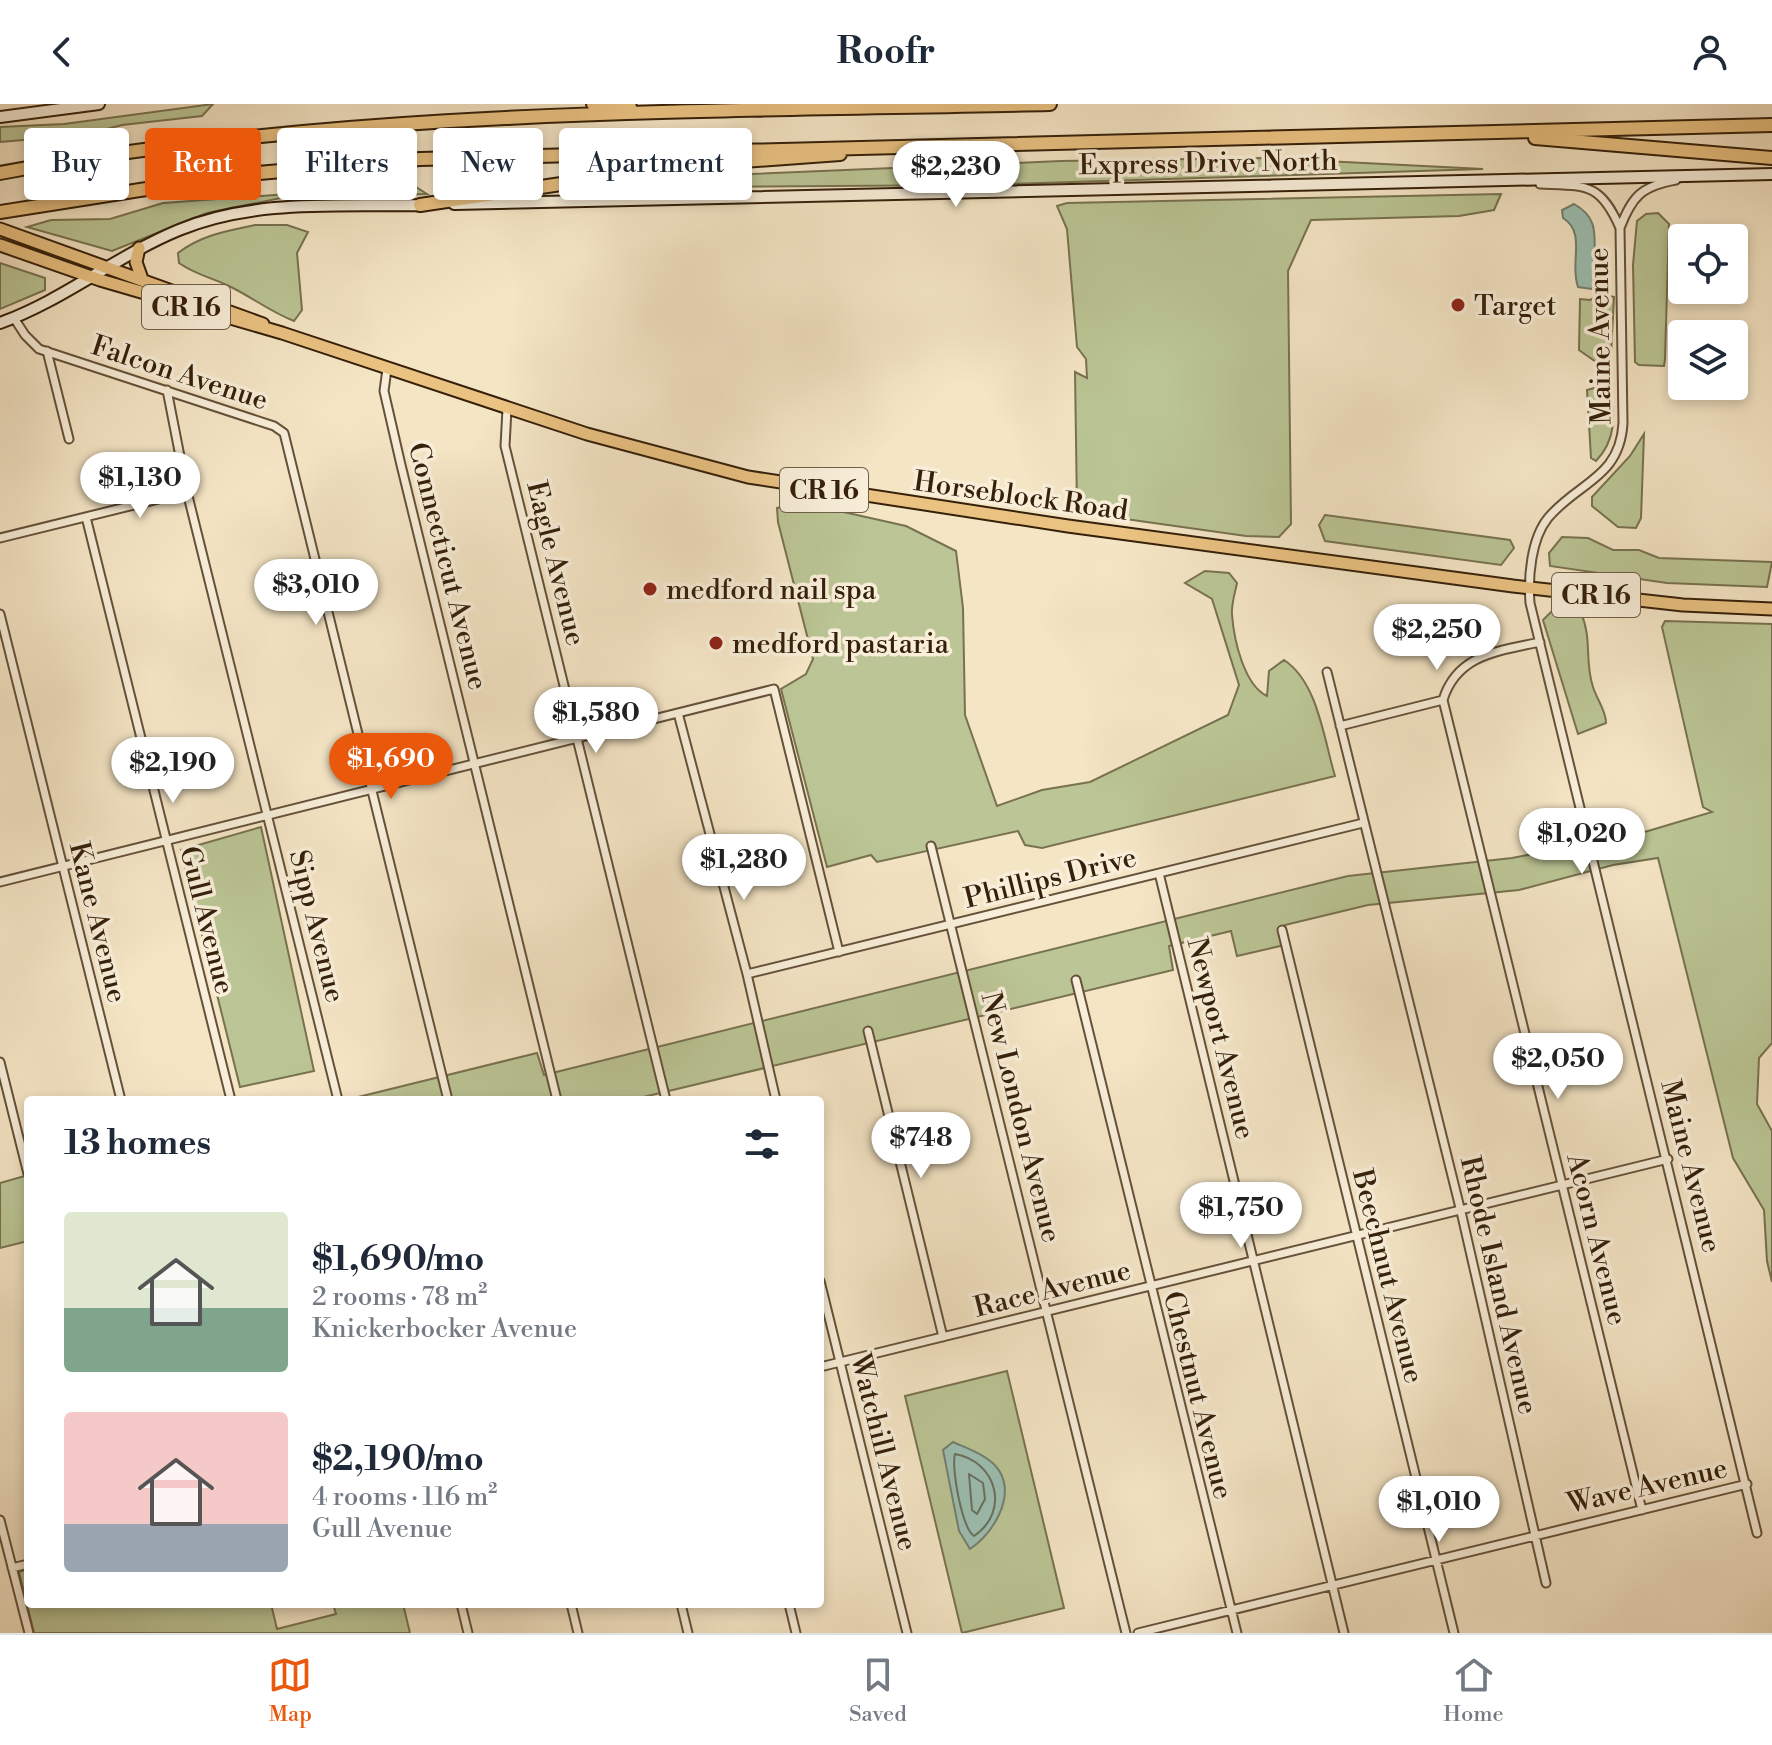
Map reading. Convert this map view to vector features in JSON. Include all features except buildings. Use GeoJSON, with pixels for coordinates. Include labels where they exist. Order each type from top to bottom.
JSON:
{"type":"FeatureCollection","features":[{"type":"Feature","properties":{"kind":"highway"},"geometry":{"type":"LineString","coordinates":[[593,104],[709,112]]}},
{"type":"Feature","properties":{"kind":"highway"},"geometry":{"type":"LineString","coordinates":[[0,173],[163,145],[350,125],[1050,104]]}},
{"type":"Feature","properties":{"kind":"highway"},"geometry":{"type":"LineString","coordinates":[[0,212],[189,181],[358,163],[482,156],[1772,125]]}},
{"type":"Feature","properties":{"kind":"highway"},"geometry":{"type":"LineString","coordinates":[[1432,133],[1576,140],[1772,158]]}},
{"type":"Feature","properties":{"kind":"highway"},"geometry":{"type":"LineString","coordinates":[[420,205],[689,165],[919,145]]}},
{"type":"Feature","properties":{"kind":"main road"},"geometry":{"type":"LineString","coordinates":[[0,117],[99,104]]}},
{"type":"Feature","properties":{"kind":"main road","name":"Express Drive North"},"geometry":{"type":"LineString","coordinates":[[0,323],[182,228],[240,212],[279,208],[1772,174]]}},
{"type":"Feature","properties":{"kind":"main road","name":"Horseblock Road"},"geometry":{"type":"LineString","coordinates":[[0,229],[243,314],[282,333]]}},
{"type":"Feature","properties":{"kind":"main road","name":"Horseblock Road"},"geometry":{"type":"LineString","coordinates":[[0,245],[92,277],[282,333],[507,409],[683,461],[779,483],[1529,588],[1683,605],[1772,609]]}},
{"type":"Feature","properties":{"kind":"main road"},"geometry":{"type":"LineString","coordinates":[[139,248],[136,262],[142,279]]}},
{"type":"Feature","properties":{"kind":"street"},"geometry":{"type":"LineString","coordinates":[[1620,228],[1631,201],[1640,191],[1652,185],[1695,176]]}},
{"type":"Feature","properties":{"kind":"street"},"geometry":{"type":"LineString","coordinates":[[1461,180],[1588,187],[1605,198],[1620,228]]}},
{"type":"Feature","properties":{"kind":"street","name":"Maine Avenue"},"geometry":{"type":"LineString","coordinates":[[1620,228],[1621,444],[1605,471],[1554,512],[1542,527],[1529,588],[1757,1533]]}},
{"type":"Feature","properties":{"kind":"street","name":"Falcon Avenue"},"geometry":{"type":"LineString","coordinates":[[14,318],[31,343],[47,351],[274,426],[284,433],[447,1096]]}},
{"type":"Feature","properties":{"kind":"street"},"geometry":{"type":"LineString","coordinates":[[47,351],[69,439]]}},
{"type":"Feature","properties":{"kind":"street","name":"Connecticut Avenue"},"geometry":{"type":"LineString","coordinates":[[387,369],[386,399],[556,1096]]}},
{"type":"Feature","properties":{"kind":"street","name":"Sipp Avenue"},"geometry":{"type":"LineString","coordinates":[[167,390],[187,492],[337,1096]]}},
{"type":"Feature","properties":{"kind":"street","name":"Eagle Avenue"},"geometry":{"type":"LineString","coordinates":[[507,409],[504,441],[665,1096]]}},
{"type":"Feature","properties":{"kind":"street"},"geometry":{"type":"LineString","coordinates":[[0,538],[187,492]]}},
{"type":"Feature","properties":{"kind":"street","name":"Gull Avenue"},"geometry":{"type":"LineString","coordinates":[[86,517],[230,1096]]}},
{"type":"Feature","properties":{"kind":"street","name":"Kane Avenue"},"geometry":{"type":"LineString","coordinates":[[0,614],[120,1096]]}},
{"type":"Feature","properties":{"kind":"street"},"geometry":{"type":"LineString","coordinates":[[1340,726],[1443,700],[1448,683],[1458,670],[1474,659],[1540,642]]}},
{"type":"Feature","properties":{"kind":"street","name":"Rhode Island Avenue"},"geometry":{"type":"LineString","coordinates":[[1327,672],[1460,1210],[1546,1583]]}},
{"type":"Feature","properties":{"kind":"street"},"geometry":{"type":"LineString","coordinates":[[0,882],[774,689],[839,952]]}},
{"type":"Feature","properties":{"kind":"street","name":"Acorn Avenue"},"geometry":{"type":"LineString","coordinates":[[1443,700],[1642,1510]]}},
{"type":"Feature","properties":{"kind":"street"},"geometry":{"type":"LineString","coordinates":[[678,713],[747,974],[775,1096]]}},
{"type":"Feature","properties":{"kind":"street","name":"Phillips Drive"},"geometry":{"type":"LineString","coordinates":[[747,974],[1363,823]]}},
{"type":"Feature","properties":{"kind":"street","name":"New London Avenue"},"geometry":{"type":"LineString","coordinates":[[931,846],[1126,1633]]}},
{"type":"Feature","properties":{"kind":"street","name":"Newport Avenue"},"geometry":{"type":"LineString","coordinates":[[1159,873],[1344,1633]]}},
{"type":"Feature","properties":{"kind":"street","name":"Beechnut Avenue"},"geometry":{"type":"LineString","coordinates":[[1282,930],[1454,1633]]}},
{"type":"Feature","properties":{"kind":"street","name":"Chestnut Avenue"},"geometry":{"type":"LineString","coordinates":[[1076,980],[1237,1633]]}},
{"type":"Feature","properties":{"kind":"street"},"geometry":{"type":"LineString","coordinates":[[868,1031],[943,1337]]}},
{"type":"Feature","properties":{"kind":"street"},"geometry":{"type":"LineString","coordinates":[[0,1062],[24,1158]]}},
{"type":"Feature","properties":{"kind":"street","name":"Race Avenue"},"geometry":{"type":"LineString","coordinates":[[824,1366],[1254,1263],[1668,1159]]}},
{"type":"Feature","properties":{"kind":"street","name":"Watchill Avenue"},"geometry":{"type":"LineString","coordinates":[[824,1298],[907,1633]]}},
{"type":"Feature","properties":{"kind":"street","name":"Wave Avenue"},"geometry":{"type":"LineString","coordinates":[[1138,1633],[1747,1484]]}},
{"type":"Feature","properties":{"kind":"street"},"geometry":{"type":"LineString","coordinates":[[0,1520],[29,1633]]}},
{"type":"Feature","properties":{"kind":"street"},"geometry":{"type":"LineString","coordinates":[[12,1568],[24,1565]]}},
{"type":"Feature","properties":{"kind":"street"},"geometry":{"type":"LineString","coordinates":[[462,1608],[468,1633]]}},
{"type":"Feature","properties":{"kind":"street"},"geometry":{"type":"LineString","coordinates":[[572,1608],[578,1633]]}},
{"type":"Feature","properties":{"kind":"street"},"geometry":{"type":"LineString","coordinates":[[682,1608],[688,1633]]}},
{"type":"Feature","properties":{"kind":"street"},"geometry":{"type":"LineString","coordinates":[[790,1608],[796,1633]]}},
{"type":"Feature","properties":{"kind":"green space"},"geometry":{"type":"Polygon","coordinates":[[[213,104],[202,116],[111,128],[24,128],[24,140],[0,142],[0,127],[64,124],[213,104]]]}},
{"type":"Feature","properties":{"kind":"green space"},"geometry":{"type":"Polygon","coordinates":[[[1264,158],[1483,169],[977,185],[752,186],[752,174],[1061,161],[1264,158]]]}},
{"type":"Feature","properties":{"kind":"green space"},"geometry":{"type":"Polygon","coordinates":[[[1501,194],[1494,210],[1459,216],[1311,220],[1288,271],[1291,524],[1279,537],[1246,536],[1083,513],[1077,508],[1075,372],[1087,378],[1086,359],[1077,347],[1067,229],[1057,206],[1067,203],[1501,194]]]}},
{"type":"Feature","properties":{"kind":"green space"},"geometry":{"type":"Polygon","coordinates":[[[277,195],[277,199],[207,213],[112,251],[27,227],[51,220],[110,219],[163,203],[261,200],[261,196],[277,195]]]}},
{"type":"Feature","properties":{"kind":"green space"},"geometry":{"type":"Polygon","coordinates":[[[1658,213],[1669,224],[1664,366],[1639,365],[1635,362],[1633,265],[1637,221],[1646,214],[1658,213]]]}},
{"type":"Feature","properties":{"kind":"green space"},"geometry":{"type":"Polygon","coordinates":[[[255,225],[287,225],[308,232],[297,253],[302,310],[294,321],[179,263],[178,253],[196,242],[215,234],[255,225]]]}},
{"type":"Feature","properties":{"kind":"green space"},"geometry":{"type":"Polygon","coordinates":[[[0,263],[45,278],[45,290],[0,309],[0,263]]]}},
{"type":"Feature","properties":{"kind":"green space"},"geometry":{"type":"Polygon","coordinates":[[[1603,294],[1614,297],[1611,354],[1606,360],[1596,362],[1579,350],[1580,299],[1590,300],[1603,294]]]}},
{"type":"Feature","properties":{"kind":"green space"},"geometry":{"type":"Polygon","coordinates":[[[1598,387],[1610,390],[1613,419],[1611,436],[1596,461],[1591,458],[1587,390],[1598,387]]]}},
{"type":"Feature","properties":{"kind":"green space"},"geometry":{"type":"Polygon","coordinates":[[[1644,434],[1641,518],[1636,528],[1618,527],[1592,506],[1592,497],[1630,456],[1644,434]]]}},
{"type":"Feature","properties":{"kind":"green space"},"geometry":{"type":"Polygon","coordinates":[[[799,502],[906,526],[956,551],[963,608],[965,715],[997,806],[1042,790],[1090,782],[1228,715],[1239,685],[1212,599],[1185,583],[1205,571],[1229,573],[1237,583],[1232,611],[1235,637],[1246,672],[1259,690],[1267,696],[1269,671],[1284,660],[1305,682],[1318,713],[1335,776],[1042,848],[1025,845],[1018,831],[877,862],[871,855],[827,867],[781,689],[806,674],[813,659],[778,522],[777,508],[799,502]]]}},
{"type":"Feature","properties":{"kind":"green space"},"geometry":{"type":"Polygon","coordinates":[[[1325,515],[1510,540],[1514,548],[1501,565],[1325,541],[1319,525],[1325,515]]]}},
{"type":"Feature","properties":{"kind":"green space"},"geometry":{"type":"Polygon","coordinates":[[[1562,537],[1588,538],[1613,550],[1639,550],[1659,558],[1772,562],[1767,587],[1667,583],[1550,566],[1549,553],[1562,537]]]}},
{"type":"Feature","properties":{"kind":"green space"},"geometry":{"type":"Polygon","coordinates":[[[1554,609],[1580,611],[1586,630],[1590,677],[1606,718],[1606,723],[1578,734],[1543,620],[1554,609]]]}},
{"type":"Feature","properties":{"kind":"green space"},"geometry":{"type":"Polygon","coordinates":[[[1665,621],[1772,624],[1772,1043],[1759,1058],[1757,1104],[1772,1131],[1772,1282],[1767,1261],[1764,1210],[1733,1158],[1658,858],[1613,865],[1519,890],[1368,905],[1285,925],[1289,944],[1237,956],[1231,931],[1169,946],[1173,970],[648,1096],[362,1096],[537,1053],[544,1075],[1348,876],[1512,858],[1648,831],[1712,812],[1703,807],[1662,627],[1665,621]]]}},
{"type":"Feature","properties":{"kind":"green space"},"geometry":{"type":"Polygon","coordinates":[[[261,827],[314,1071],[240,1087],[181,850],[261,827]]]}},
{"type":"Feature","properties":{"kind":"green space"},"geometry":{"type":"Polygon","coordinates":[[[24,1176],[24,1242],[0,1248],[0,1183],[24,1176]]]}},
{"type":"Feature","properties":{"kind":"green space"},"geometry":{"type":"Polygon","coordinates":[[[1007,1371],[1064,1608],[962,1633],[905,1396],[1007,1371]]]}},
{"type":"Feature","properties":{"kind":"green space"},"geometry":{"type":"Polygon","coordinates":[[[24,1570],[24,1592],[19,1572],[24,1570]]]}},
{"type":"Feature","properties":{"kind":"green space"},"geometry":{"type":"Polygon","coordinates":[[[28,1608],[272,1608],[277,1629],[336,1614],[334,1608],[404,1608],[410,1633],[34,1633],[28,1608]]]}},
{"type":"Feature","properties":{"kind":"water"},"geometry":{"type":"Polygon","coordinates":[[[1574,204],[1588,216],[1594,230],[1599,280],[1592,289],[1578,287],[1576,240],[1570,224],[1563,218],[1562,210],[1574,204]]]}},
{"type":"Feature","properties":{"kind":"water"},"geometry":{"type":"Polygon","coordinates":[[[953,1442],[991,1462],[1004,1482],[1005,1493],[999,1515],[986,1534],[970,1549],[959,1531],[943,1450],[953,1442]]]}},
{"type":"Feature","properties":{"kind":"place","name":"Target"},"geometry":{"type":"Point","coordinates":[1458,305]}},
{"type":"Feature","properties":{"kind":"place","name":"medford nail spa"},"geometry":{"type":"Point","coordinates":[650,589]}},
{"type":"Feature","properties":{"kind":"place","name":"medford pastaria"},"geometry":{"type":"Point","coordinates":[716,643]}}]}
